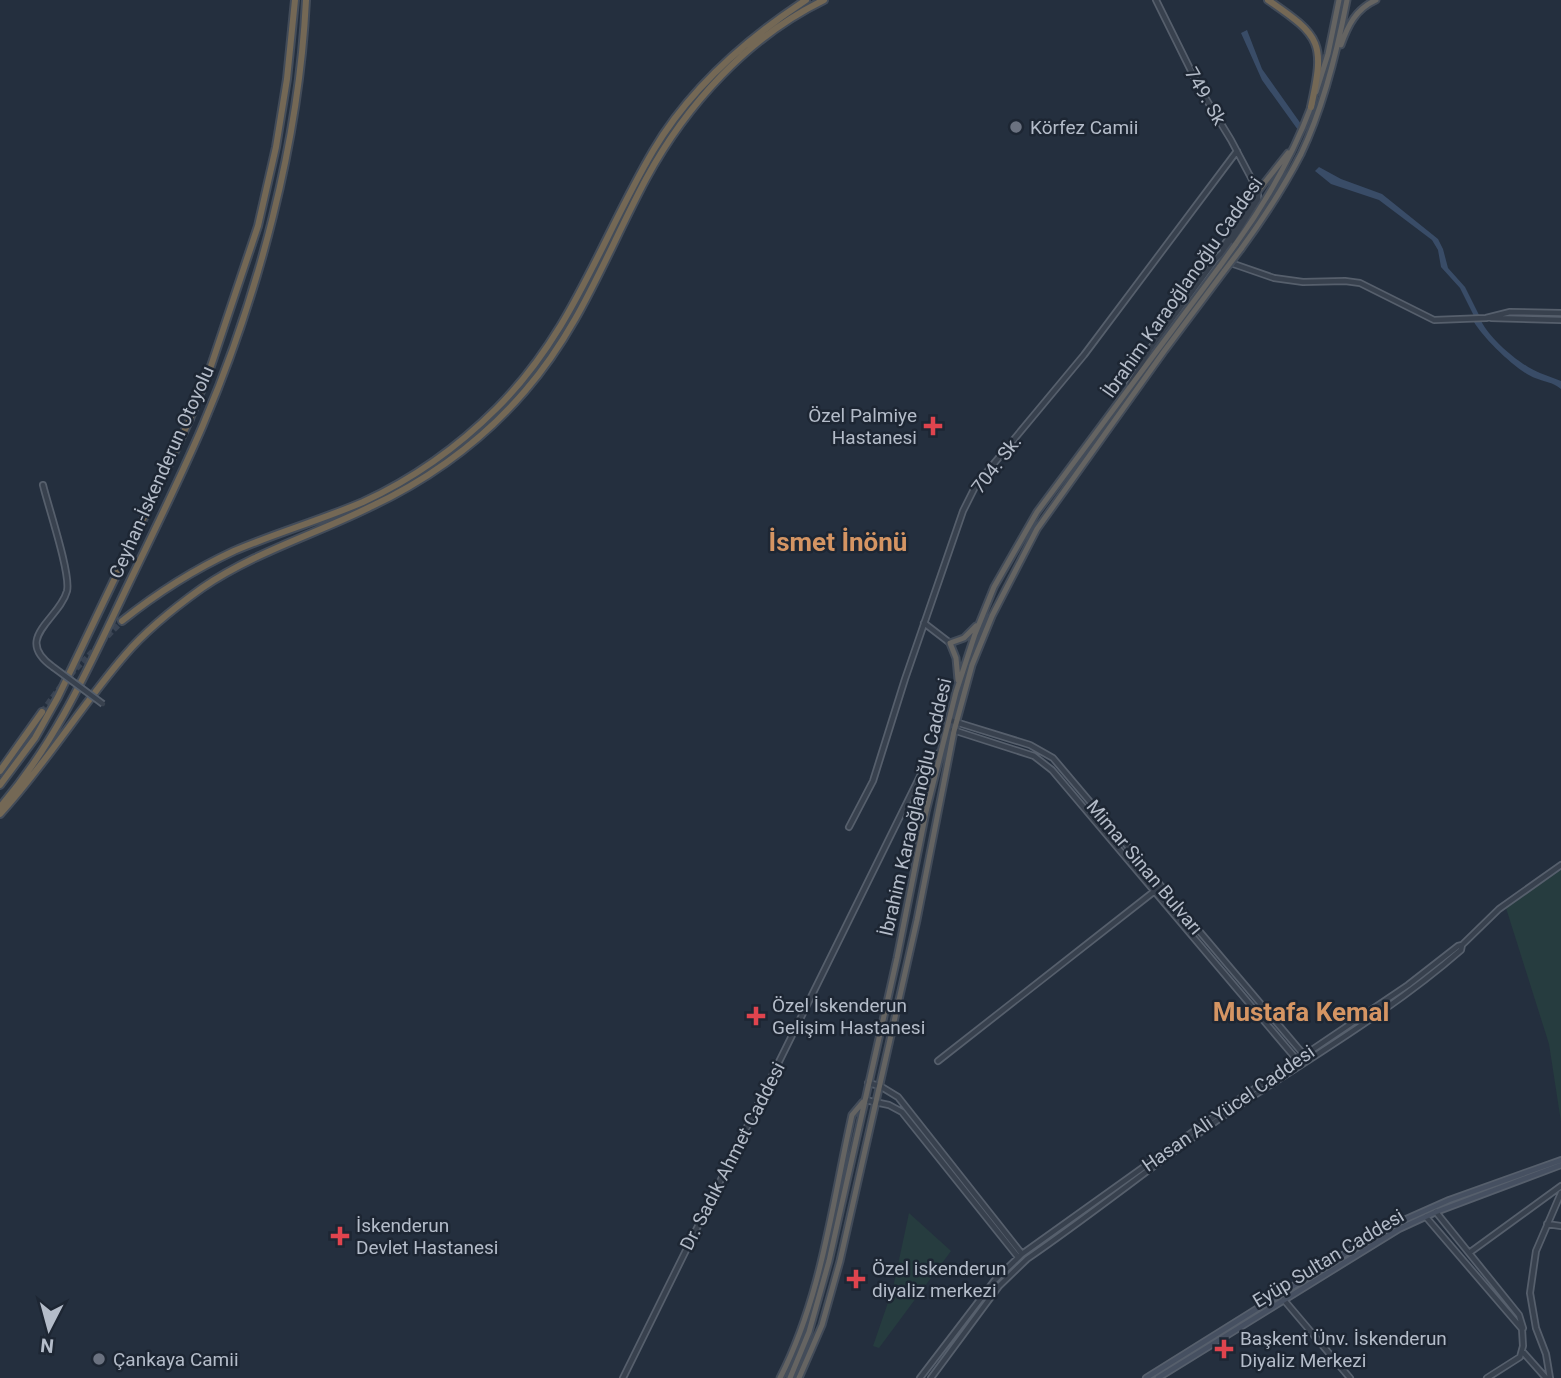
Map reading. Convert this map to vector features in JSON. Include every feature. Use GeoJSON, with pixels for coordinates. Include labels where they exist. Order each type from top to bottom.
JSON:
{"type":"FeatureCollection","features":[{"type":"Feature","properties":{"kind":"highway","name":"Ceyhan-İskenderun Otoyolu"},"geometry":{"type":"LineString","coordinates":[[0,785],[35,738],[58,697],[190,419],[211,366],[258,226],[285,93],[295,0]]}},
{"type":"Feature","properties":{"kind":"highway","name":"Ceyhan-İskenderun Otoyolu"},"geometry":{"type":"LineString","coordinates":[[0,807],[48,745],[70,704],[203,425],[224,370],[272,215],[287,148],[298,80],[306,0]]}},
{"type":"Feature","properties":{"kind":"highway"},"geometry":{"type":"LineString","coordinates":[[122,621],[165,589],[234,551],[363,502],[422,469],[472,432],[520,384],[563,326],[639,175],[676,116],[713,73],[746,42],[806,0]]}},
{"type":"Feature","properties":{"kind":"highway"},"geometry":{"type":"LineString","coordinates":[[0,814],[27,785],[127,652],[180,604],[239,566],[400,492],[455,457],[504,414],[550,360],[569,331],[591,294],[646,178],[683,121],[706,93],[751,49],[782,25],[824,0]]}},
{"type":"Feature","properties":{"kind":"highway"},"geometry":{"type":"LineString","coordinates":[[1268,0],[1307,28],[1318,48],[1319,62],[1311,107]]}},
{"type":"Feature","properties":{"kind":"highway","name":"İbrahim Karaoğlanoğlu Caddesi"},"geometry":{"type":"LineString","coordinates":[[1238,247],[1295,146],[1311,107],[1328,54],[1339,0]]}},
{"type":"Feature","properties":{"kind":"highway","name":"İbrahim Karaoğlanoğlu Caddesi"},"geometry":{"type":"LineString","coordinates":[[790,1378],[818,1303],[892,983],[926,812],[959,682],[978,624],[1006,564],[1037,512],[1285,182],[1301,153],[1326,85],[1347,0]]}},
{"type":"Feature","properties":{"kind":"highway"},"geometry":{"type":"LineString","coordinates":[[1326,85],[1352,19],[1359,10],[1376,0]]}},
{"type":"Feature","properties":{"kind":"highway"},"geometry":{"type":"LineString","coordinates":[[1258,194],[1295,146]]}},
{"type":"Feature","properties":{"kind":"highway","name":"İbrahim Karaoğlanoğlu Caddesi"},"geometry":{"type":"LineString","coordinates":[[799,1378],[827,1310],[877,1103],[954,731],[967,681],[992,616],[1037,529],[1222,268]]}},
{"type":"Feature","properties":{"kind":"highway"},"geometry":{"type":"LineString","coordinates":[[959,682],[956,658],[950,643],[964,638],[978,624]]}},
{"type":"Feature","properties":{"kind":"highway"},"geometry":{"type":"LineString","coordinates":[[0,771],[42,712]]}},
{"type":"Feature","properties":{"kind":"highway"},"geometry":{"type":"LineString","coordinates":[[780,1378],[801,1330],[820,1270],[852,1115],[865,1100]]}},
{"type":"Feature","properties":{"kind":"main road","name":"Eyüp Sultan Caddesi"},"geometry":{"type":"LineString","coordinates":[[1158,1378],[1389,1235],[1436,1212],[1560,1165]]}},
{"type":"Feature","properties":{"kind":"main road"},"geometry":{"type":"LineString","coordinates":[[1146,1378],[1386,1228],[1449,1200],[1560,1165]]}},
{"type":"Feature","properties":{"kind":"street","name":"749. Sk"},"geometry":{"type":"LineString","coordinates":[[1156,0],[1200,89],[1237,150],[1258,194]]}},
{"type":"Feature","properties":{"kind":"street","name":"704. Sk."},"geometry":{"type":"LineString","coordinates":[[849,827],[873,781],[962,511],[976,485],[1084,355],[1237,150]]}},
{"type":"Feature","properties":{"kind":"street"},"geometry":{"type":"LineString","coordinates":[[1125,394],[1150,349],[1223,250],[1223,245],[1258,194]]}},
{"type":"Feature","properties":{"kind":"street"},"geometry":{"type":"LineString","coordinates":[[1216,258],[1285,280],[1360,283],[1430,319],[1561,320]]}},
{"type":"Feature","properties":{"kind":"street"},"geometry":{"type":"LineString","coordinates":[[1486,318],[1510,312],[1561,313]]}},
{"type":"Feature","properties":{"kind":"street"},"geometry":{"type":"LineString","coordinates":[[43,485],[68,583],[63,601],[38,632],[36,640],[39,655],[103,704]]}},
{"type":"Feature","properties":{"kind":"street"},"geometry":{"type":"LineString","coordinates":[[924,622],[950,643]]}},
{"type":"Feature","properties":{"kind":"street","name":"Mimar Sinan Bulvarı"},"geometry":{"type":"LineString","coordinates":[[949,720],[1030,745],[1050,755],[1304,1055]]}},
{"type":"Feature","properties":{"kind":"street"},"geometry":{"type":"LineString","coordinates":[[947,729],[1042,761],[1297,1060],[1305,1063]]}},
{"type":"Feature","properties":{"kind":"street","name":"Dr. Sadık Ahmet Caddesi"},"geometry":{"type":"LineString","coordinates":[[623,1378],[922,772],[941,751]]}},
{"type":"Feature","properties":{"kind":"street","name":"Hasan Ali Yücel Caddesi"},"geometry":{"type":"LineString","coordinates":[[920,1378],[995,1280],[1020,1256],[1171,1146],[1408,985],[1462,945],[1499,909],[1561,865]]}},
{"type":"Feature","properties":{"kind":"street"},"geometry":{"type":"LineString","coordinates":[[938,1061],[1161,886]]}},
{"type":"Feature","properties":{"kind":"street"},"geometry":{"type":"LineString","coordinates":[[931,1378],[999,1286],[1027,1259],[1223,1116],[1305,1063],[1434,973],[1461,950],[1462,945]]}},
{"type":"Feature","properties":{"kind":"street"},"geometry":{"type":"LineString","coordinates":[[1304,1055],[1305,1063]]}},
{"type":"Feature","properties":{"kind":"street"},"geometry":{"type":"LineString","coordinates":[[868,1083],[880,1086],[898,1097],[1020,1256]]}},
{"type":"Feature","properties":{"kind":"street"},"geometry":{"type":"LineString","coordinates":[[865,1100],[895,1107],[902,1112],[1020,1256]]}},
{"type":"Feature","properties":{"kind":"street"},"geometry":{"type":"LineString","coordinates":[[1469,1253],[1561,1186]]}},
{"type":"Feature","properties":{"kind":"street"},"geometry":{"type":"LineString","coordinates":[[1548,1378],[1546,1354],[1536,1328],[1530,1287],[1534,1256],[1561,1193]]}},
{"type":"Feature","properties":{"kind":"street"},"geometry":{"type":"LineString","coordinates":[[1436,1212],[1519,1315],[1522,1351],[1518,1358],[1487,1378]]}},
{"type":"Feature","properties":{"kind":"street"},"geometry":{"type":"LineString","coordinates":[[1426,1217],[1522,1328],[1536,1328]]}},
{"type":"Feature","properties":{"kind":"street"},"geometry":{"type":"LineString","coordinates":[[1547,1224],[1561,1226]]}},
{"type":"Feature","properties":{"kind":"street"},"geometry":{"type":"LineString","coordinates":[[1284,1300],[1350,1378]]}},
{"type":"Feature","properties":{"kind":"street"},"geometry":{"type":"LineString","coordinates":[[1522,1351],[1548,1378]]}},
{"type":"Feature","properties":{"kind":"green space"},"geometry":{"type":"Polygon","coordinates":[[[1561,870],[1561,1122],[1549,1044],[1506,908],[1561,870]]]}},
{"type":"Feature","properties":{"kind":"green space"},"geometry":{"type":"Polygon","coordinates":[[[909,1213],[951,1251],[879,1348],[873,1346],[893,1288],[909,1213]]]}},
{"type":"Feature","properties":{"kind":"water"},"geometry":{"type":"Polygon","coordinates":[[[1247,30],[1262,69],[1301,124],[1298,130],[1262,80],[1241,33],[1247,30]]]}},
{"type":"Feature","properties":{"kind":"water"},"geometry":{"type":"Polygon","coordinates":[[[1319,167],[1341,179],[1382,194],[1438,239],[1448,268],[1465,287],[1479,315],[1474,316],[1460,288],[1441,267],[1438,250],[1432,240],[1379,200],[1331,184],[1315,171],[1319,167]]]}},
{"type":"Feature","properties":{"kind":"water"},"geometry":{"type":"Polygon","coordinates":[[[1481,321],[1507,351],[1524,364],[1561,381],[1561,389],[1528,375],[1511,362],[1485,337],[1474,322],[1481,321]]]}},
{"type":"Feature","properties":{"kind":"tunnel"},"geometry":{"type":"LineString","coordinates":[[70,675],[122,621]]}},
{"type":"Feature","properties":{"kind":"tunnel"},"geometry":{"type":"LineString","coordinates":[[42,712],[61,686]]}},
{"type":"Feature","properties":{"kind":"place","name":"Körfez Camii"},"geometry":{"type":"Point","coordinates":[1016,127]}},
{"type":"Feature","properties":{"kind":"place","name":"Özel Palmiye Hastanesi"},"geometry":{"type":"Point","coordinates":[933,426]}},
{"type":"Feature","properties":{"kind":"place","name":"Özel İskenderun Gelişim Hastanesi"},"geometry":{"type":"Point","coordinates":[756,1016]}},
{"type":"Feature","properties":{"kind":"place","name":"İskenderun Devlet Hastanesi"},"geometry":{"type":"Point","coordinates":[340,1236]}},
{"type":"Feature","properties":{"kind":"place","name":"Özel iskenderun diyaliz merkezi"},"geometry":{"type":"Point","coordinates":[856,1279]}},
{"type":"Feature","properties":{"kind":"place","name":"Başkent Ünv. İskenderun Diyaliz Merkezi"},"geometry":{"type":"Point","coordinates":[1224,1349]}},
{"type":"Feature","properties":{"kind":"place","name":"Çankaya Camii"},"geometry":{"type":"Point","coordinates":[99,1359]}},
{"type":"Feature","properties":{"kind":"district","name":"İsmet İnönü"},"geometry":{"type":"Point","coordinates":[838,542]}},
{"type":"Feature","properties":{"kind":"district","name":"Mustafa Kemal"},"geometry":{"type":"Point","coordinates":[1301,1012]}}]}
